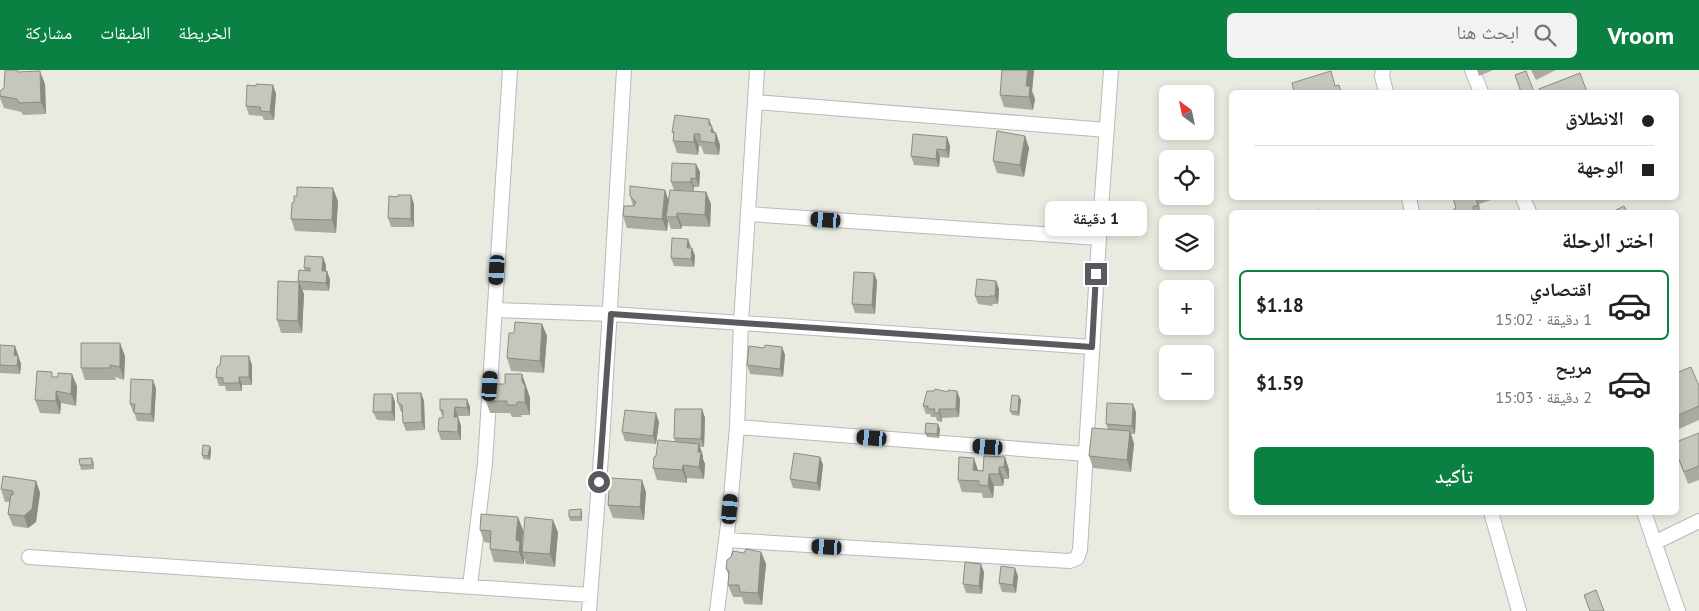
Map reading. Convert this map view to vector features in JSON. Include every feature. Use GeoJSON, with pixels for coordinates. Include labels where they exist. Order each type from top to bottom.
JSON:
{"type":"FeatureCollection","features":[{"type":"Feature","properties":{"kind":"street"},"geometry":{"type":"LineString","coordinates":[[470,586],[485,463],[510,70]]}},
{"type":"Feature","properties":{"kind":"street"},"geometry":{"type":"LineString","coordinates":[[588,611],[611,314],[624,70]]}},
{"type":"Feature","properties":{"kind":"street"},"geometry":{"type":"LineString","coordinates":[[717,611],[737,427],[757,70]]}},
{"type":"Feature","properties":{"kind":"street"},"geometry":{"type":"LineString","coordinates":[[726,540],[1070,561],[1077,558],[1080,550],[1111,70]]}},
{"type":"Feature","properties":{"kind":"street"},"geometry":{"type":"LineString","coordinates":[[1383,70],[1382,76],[1386,90]]}},
{"type":"Feature","properties":{"kind":"street"},"geometry":{"type":"LineString","coordinates":[[1472,70],[1480,90]]}},
{"type":"Feature","properties":{"kind":"street"},"geometry":{"type":"LineString","coordinates":[[756,102],[1107,130]]}},
{"type":"Feature","properties":{"kind":"street"},"geometry":{"type":"LineString","coordinates":[[748,214],[1099,238]]}},
{"type":"Feature","properties":{"kind":"street"},"geometry":{"type":"LineString","coordinates":[[495,310],[611,314],[1092,347]]}},
{"type":"Feature","properties":{"kind":"street"},"geometry":{"type":"LineString","coordinates":[[737,427],[1085,454]]}},
{"type":"Feature","properties":{"kind":"street"},"geometry":{"type":"LineString","coordinates":[[1492,515],[1520,611]]}},
{"type":"Feature","properties":{"kind":"street"},"geometry":{"type":"LineString","coordinates":[[1645,515],[1676,610]]}},
{"type":"Feature","properties":{"kind":"street"},"geometry":{"type":"LineString","coordinates":[[1654,543],[1699,522]]}},
{"type":"Feature","properties":{"kind":"street"},"geometry":{"type":"LineString","coordinates":[[29,557],[590,594]]}},
{"type":"Feature","properties":{"kind":"building"},"geometry":{"type":"Polygon","coordinates":[[[5,70],[17,70],[18,72],[40,71],[41,102],[19,103],[17,99],[0,96],[0,91],[4,88],[5,70]]]}},
{"type":"Feature","properties":{"kind":"building"},"geometry":{"type":"Polygon","coordinates":[[[1002,70],[1028,70],[1026,86],[1030,86],[1029,97],[1000,95],[1002,70]]]}},
{"type":"Feature","properties":{"kind":"building"},"geometry":{"type":"Polygon","coordinates":[[[1331,71],[1335,86],[1339,85],[1340,90],[1294,90],[1292,83],[1331,71]]]}},
{"type":"Feature","properties":{"kind":"building"},"geometry":{"type":"Polygon","coordinates":[[[1526,71],[1533,90],[1520,90],[1515,75],[1526,71]]]}},
{"type":"Feature","properties":{"kind":"building"},"geometry":{"type":"Polygon","coordinates":[[[1580,73],[1586,90],[1539,90],[1580,73]]]}},
{"type":"Feature","properties":{"kind":"building"},"geometry":{"type":"Polygon","coordinates":[[[256,84],[273,85],[270,112],[261,111],[260,107],[246,106],[247,85],[256,86],[256,84]]]}},
{"type":"Feature","properties":{"kind":"building"},"geometry":{"type":"Polygon","coordinates":[[[675,115],[709,119],[709,125],[712,126],[711,132],[716,133],[715,143],[700,141],[700,134],[694,134],[694,142],[673,141],[674,132],[672,132],[675,115]]]}},
{"type":"Feature","properties":{"kind":"building"},"geometry":{"type":"Polygon","coordinates":[[[997,131],[1025,136],[1020,165],[993,161],[997,131]]]}},
{"type":"Feature","properties":{"kind":"building"},"geometry":{"type":"Polygon","coordinates":[[[913,134],[947,137],[946,150],[937,149],[936,159],[911,156],[913,134]]]}},
{"type":"Feature","properties":{"kind":"building"},"geometry":{"type":"Polygon","coordinates":[[[672,163],[696,164],[696,179],[691,178],[691,182],[671,182],[672,163]]]}},
{"type":"Feature","properties":{"kind":"building"},"geometry":{"type":"Polygon","coordinates":[[[630,186],[665,190],[662,219],[623,216],[624,206],[634,206],[636,202],[630,196],[630,186]]]}},
{"type":"Feature","properties":{"kind":"building"},"geometry":{"type":"Polygon","coordinates":[[[297,187],[333,188],[332,220],[291,219],[292,203],[294,202],[294,196],[297,196],[297,187]]]}},
{"type":"Feature","properties":{"kind":"building"},"geometry":{"type":"Polygon","coordinates":[[[670,190],[706,192],[705,215],[677,213],[677,217],[666,217],[670,190]]]}},
{"type":"Feature","properties":{"kind":"building"},"geometry":{"type":"Polygon","coordinates":[[[398,195],[411,195],[411,219],[388,218],[389,196],[398,197],[398,195]]]}},
{"type":"Feature","properties":{"kind":"building"},"geometry":{"type":"Polygon","coordinates":[[[1454,200],[1477,200],[1478,205],[1473,207],[1474,210],[1453,210],[1456,208],[1454,200]]]}},
{"type":"Feature","properties":{"kind":"building"},"geometry":{"type":"Polygon","coordinates":[[[1624,206],[1626,210],[1616,210],[1624,206]]]}},
{"type":"Feature","properties":{"kind":"building"},"geometry":{"type":"Polygon","coordinates":[[[672,238],[688,239],[687,248],[692,248],[691,259],[671,258],[672,238]]]}},
{"type":"Feature","properties":{"kind":"building"},"geometry":{"type":"Polygon","coordinates":[[[305,256],[323,257],[322,271],[327,271],[326,283],[298,281],[299,270],[310,271],[310,268],[304,268],[305,256]]]}},
{"type":"Feature","properties":{"kind":"building"},"geometry":{"type":"Polygon","coordinates":[[[854,272],[874,273],[872,305],[852,304],[854,272]]]}},
{"type":"Feature","properties":{"kind":"building"},"geometry":{"type":"Polygon","coordinates":[[[977,279],[996,281],[995,296],[975,296],[977,279]]]}},
{"type":"Feature","properties":{"kind":"building"},"geometry":{"type":"Polygon","coordinates":[[[278,281],[299,282],[298,321],[277,320],[278,281]]]}},
{"type":"Feature","properties":{"kind":"building"},"geometry":{"type":"Polygon","coordinates":[[[515,322],[542,324],[540,361],[507,358],[509,333],[514,333],[515,322]]]}},
{"type":"Feature","properties":{"kind":"building"},"geometry":{"type":"Polygon","coordinates":[[[81,343],[120,343],[120,367],[110,365],[111,368],[81,368],[81,343]]]}},
{"type":"Feature","properties":{"kind":"building"},"geometry":{"type":"Polygon","coordinates":[[[0,345],[15,346],[14,355],[18,356],[17,366],[0,365],[0,345]]]}},
{"type":"Feature","properties":{"kind":"building"},"geometry":{"type":"Polygon","coordinates":[[[765,345],[782,347],[780,369],[747,365],[749,346],[764,348],[765,345]]]}},
{"type":"Feature","properties":{"kind":"building"},"geometry":{"type":"Polygon","coordinates":[[[221,356],[249,356],[249,377],[239,377],[239,383],[223,383],[223,378],[216,377],[221,356]]]}},
{"type":"Feature","properties":{"kind":"building"},"geometry":{"type":"Polygon","coordinates":[[[1691,367],[1699,386],[1699,406],[1679,415],[1679,372],[1691,367]]]}},
{"type":"Feature","properties":{"kind":"building"},"geometry":{"type":"Polygon","coordinates":[[[37,371],[52,372],[52,377],[58,377],[58,373],[72,374],[71,394],[56,391],[56,401],[35,400],[37,371]]]}},
{"type":"Feature","properties":{"kind":"building"},"geometry":{"type":"Polygon","coordinates":[[[487,374],[493,374],[494,384],[505,384],[505,374],[522,374],[522,381],[525,386],[525,402],[517,402],[517,405],[507,405],[507,401],[486,401],[487,374]]]}},
{"type":"Feature","properties":{"kind":"building"},"geometry":{"type":"Polygon","coordinates":[[[131,379],[153,380],[151,414],[134,413],[135,404],[130,404],[131,379]]]}},
{"type":"Feature","properties":{"kind":"building"},"geometry":{"type":"Polygon","coordinates":[[[935,389],[948,392],[948,390],[957,391],[956,409],[939,409],[939,413],[934,413],[935,409],[928,409],[928,406],[923,406],[927,391],[934,391],[935,389]]]}},
{"type":"Feature","properties":{"kind":"building"},"geometry":{"type":"Polygon","coordinates":[[[397,393],[421,393],[422,422],[403,423],[402,405],[398,403],[397,393]]]}},
{"type":"Feature","properties":{"kind":"building"},"geometry":{"type":"Polygon","coordinates":[[[374,394],[392,394],[392,412],[373,412],[374,394]]]}},
{"type":"Feature","properties":{"kind":"building"},"geometry":{"type":"Polygon","coordinates":[[[1012,395],[1019,396],[1018,412],[1010,411],[1012,395]]]}},
{"type":"Feature","properties":{"kind":"building"},"geometry":{"type":"Polygon","coordinates":[[[440,399],[467,399],[467,408],[455,407],[454,417],[458,417],[458,432],[438,431],[439,418],[443,418],[443,410],[440,410],[440,399]]]}},
{"type":"Feature","properties":{"kind":"building"},"geometry":{"type":"Polygon","coordinates":[[[1107,403],[1133,404],[1132,426],[1106,424],[1107,403]]]}},
{"type":"Feature","properties":{"kind":"building"},"geometry":{"type":"Polygon","coordinates":[[[675,409],[702,409],[701,439],[674,438],[675,409]]]}},
{"type":"Feature","properties":{"kind":"building"},"geometry":{"type":"Polygon","coordinates":[[[625,410],[656,413],[653,436],[622,432],[625,410]]]}},
{"type":"Feature","properties":{"kind":"building"},"geometry":{"type":"Polygon","coordinates":[[[926,423],[938,424],[937,434],[925,433],[926,423]]]}},
{"type":"Feature","properties":{"kind":"building"},"geometry":{"type":"Polygon","coordinates":[[[1092,428],[1130,431],[1127,460],[1089,456],[1092,428]]]}},
{"type":"Feature","properties":{"kind":"building"},"geometry":{"type":"Polygon","coordinates":[[[1699,433],[1699,466],[1684,472],[1679,460],[1679,441],[1699,433]]]}},
{"type":"Feature","properties":{"kind":"building"},"geometry":{"type":"Polygon","coordinates":[[[658,440],[699,444],[698,452],[701,452],[699,467],[683,465],[682,470],[653,468],[658,440]]]}},
{"type":"Feature","properties":{"kind":"building"},"geometry":{"type":"Polygon","coordinates":[[[203,445],[210,446],[208,456],[202,455],[203,445]]]}},
{"type":"Feature","properties":{"kind":"building"},"geometry":{"type":"Polygon","coordinates":[[[794,453],[820,457],[817,483],[790,479],[794,453]]]}},
{"type":"Feature","properties":{"kind":"building"},"geometry":{"type":"Polygon","coordinates":[[[984,456],[1005,457],[1004,467],[999,467],[999,474],[989,474],[988,486],[979,485],[979,481],[958,480],[959,457],[974,458],[973,470],[983,471],[984,456]]]}},
{"type":"Feature","properties":{"kind":"building"},"geometry":{"type":"Polygon","coordinates":[[[92,458],[92,465],[80,465],[79,459],[92,458]]]}},
{"type":"Feature","properties":{"kind":"building"},"geometry":{"type":"Polygon","coordinates":[[[3,476],[36,481],[32,509],[24,516],[8,514],[13,491],[1,489],[3,476]]]}},
{"type":"Feature","properties":{"kind":"building"},"geometry":{"type":"Polygon","coordinates":[[[610,478],[642,480],[640,507],[608,505],[610,478]]]}},
{"type":"Feature","properties":{"kind":"building"},"geometry":{"type":"Polygon","coordinates":[[[581,509],[581,517],[569,517],[569,510],[581,509]]]}},
{"type":"Feature","properties":{"kind":"building"},"geometry":{"type":"Polygon","coordinates":[[[481,514],[518,517],[516,540],[520,542],[519,552],[490,549],[491,531],[480,530],[481,514]]]}},
{"type":"Feature","properties":{"kind":"building"},"geometry":{"type":"Polygon","coordinates":[[[525,517],[553,520],[550,554],[522,552],[525,517]]]}},
{"type":"Feature","properties":{"kind":"building"},"geometry":{"type":"Polygon","coordinates":[[[746,549],[761,552],[758,593],[740,592],[739,585],[728,585],[729,571],[726,569],[727,560],[731,557],[733,551],[744,553],[746,549]]]}},
{"type":"Feature","properties":{"kind":"building"},"geometry":{"type":"Polygon","coordinates":[[[965,562],[981,564],[979,586],[963,584],[965,562]]]}},
{"type":"Feature","properties":{"kind":"building"},"geometry":{"type":"Polygon","coordinates":[[[1001,566],[1015,568],[1013,585],[999,583],[1001,566]]]}},
{"type":"Feature","properties":{"kind":"building"},"geometry":{"type":"Polygon","coordinates":[[[1596,590],[1604,611],[1590,611],[1584,595],[1596,590]]]}},
{"type":"Feature","properties":{"kind":"route"},"geometry":{"type":"LineString","coordinates":[[599,482],[611,314],[1092,347],[1096,274]]}}]}
